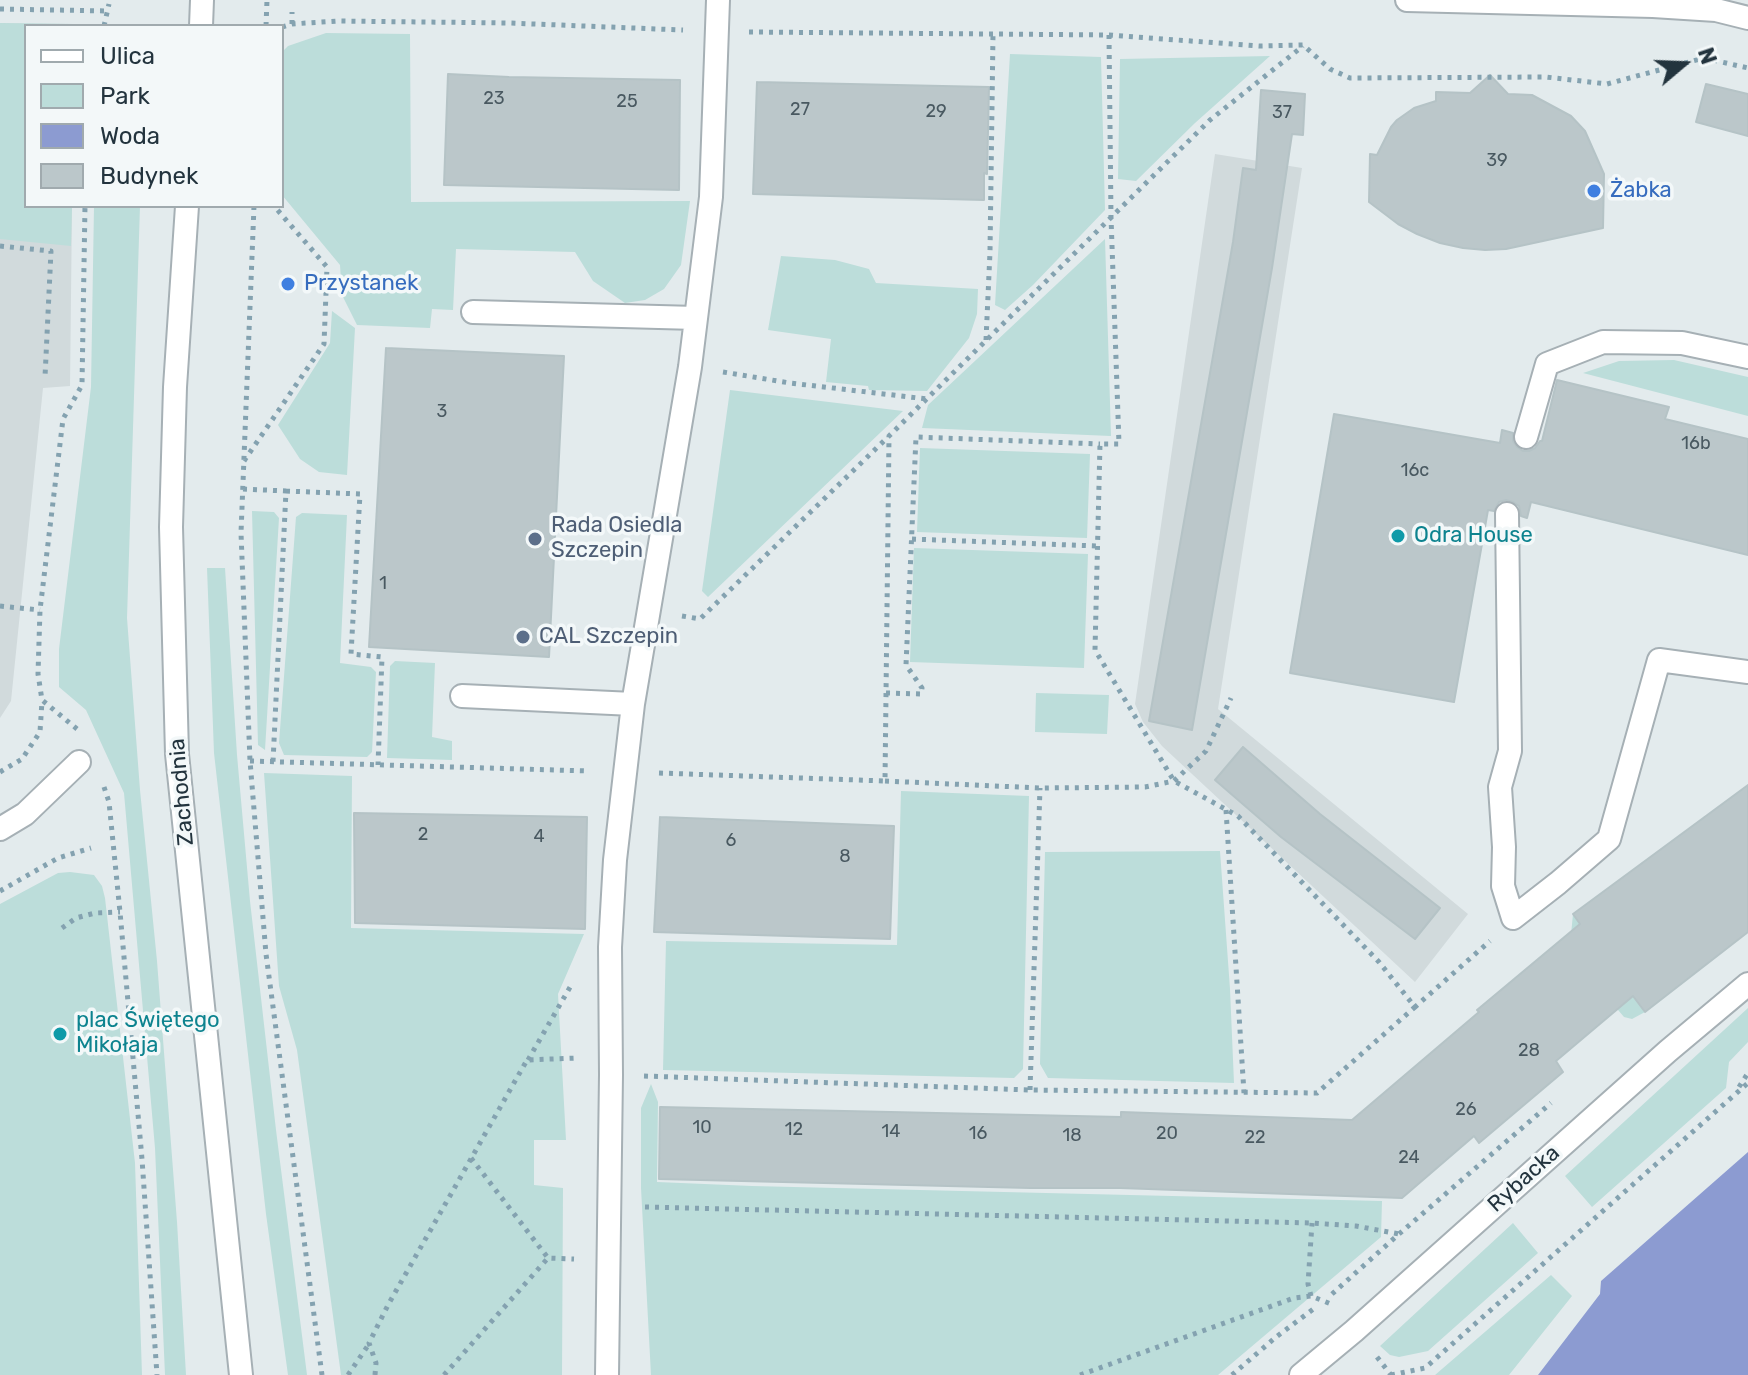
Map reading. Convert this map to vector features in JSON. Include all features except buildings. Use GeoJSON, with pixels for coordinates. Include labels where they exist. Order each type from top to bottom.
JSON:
{"type":"FeatureCollection","features":[{"type":"Feature","properties":{"kind":"street"},"geometry":{"type":"LineString","coordinates":[[201,24],[202,0]]}},
{"type":"Feature","properties":{"kind":"street"},"geometry":{"type":"LineString","coordinates":[[607,1375],[610,947],[615,860],[633,704],[690,367],[711,197],[718,0]]}},
{"type":"Feature","properties":{"kind":"street"},"geometry":{"type":"LineString","coordinates":[[1407,0],[1718,5],[1748,18]]}},
{"type":"Feature","properties":{"kind":"street","name":"Zachodnia"},"geometry":{"type":"LineString","coordinates":[[187,208],[175,387],[171,527],[177,754],[241,1375]]}},
{"type":"Feature","properties":{"kind":"street"},"geometry":{"type":"LineString","coordinates":[[473,312],[696,318]]}},
{"type":"Feature","properties":{"kind":"street"},"geometry":{"type":"LineString","coordinates":[[1526,437],[1547,364],[1603,342],[1682,343],[1748,357]]}},
{"type":"Feature","properties":{"kind":"street"},"geometry":{"type":"LineString","coordinates":[[1507,514],[1510,751],[1500,787],[1503,886],[1513,918],[1609,839],[1659,660],[1748,672]]}},
{"type":"Feature","properties":{"kind":"street"},"geometry":{"type":"LineString","coordinates":[[462,696],[633,704]]}},
{"type":"Feature","properties":{"kind":"street"},"geometry":{"type":"LineString","coordinates":[[0,829],[25,814],[79,762]]}},
{"type":"Feature","properties":{"kind":"street","name":"Rybacka"},"geometry":{"type":"LineString","coordinates":[[1301,1375],[1656,1061],[1748,984]]}},
{"type":"Feature","properties":{"kind":"path"},"geometry":{"type":"LineString","coordinates":[[266,24],[267,0]]}},
{"type":"Feature","properties":{"kind":"path"},"geometry":{"type":"LineString","coordinates":[[105,24],[109,4]]}},
{"type":"Feature","properties":{"kind":"path"},"geometry":{"type":"LineString","coordinates":[[0,9],[108,11]]}},
{"type":"Feature","properties":{"kind":"path"},"geometry":{"type":"LineString","coordinates":[[292,12],[292,24]]}},
{"type":"Feature","properties":{"kind":"path"},"geometry":{"type":"LineString","coordinates":[[284,26],[338,21],[509,23],[717,31],[1109,35],[1259,46],[1303,45],[1330,69],[1350,78],[1546,77],[1607,84],[1704,58],[1748,68]]}},
{"type":"Feature","properties":{"kind":"path"},"geometry":{"type":"LineString","coordinates":[[986,340],[993,34]]}},
{"type":"Feature","properties":{"kind":"path"},"geometry":{"type":"LineString","coordinates":[[886,693],[921,694],[922,688],[906,665],[916,437],[1119,444],[1111,217],[1109,35]]}},
{"type":"Feature","properties":{"kind":"path"},"geometry":{"type":"LineString","coordinates":[[649,611],[700,619],[1210,120],[1303,45]]}},
{"type":"Feature","properties":{"kind":"path"},"geometry":{"type":"LineString","coordinates":[[0,772],[22,759],[40,732],[40,610],[63,419],[82,385],[85,208]]}},
{"type":"Feature","properties":{"kind":"path"},"geometry":{"type":"LineString","coordinates":[[254,208],[241,533],[250,761],[266,954],[322,1375]]}},
{"type":"Feature","properties":{"kind":"path"},"geometry":{"type":"LineString","coordinates":[[244,462],[324,344],[327,267],[276,208]]}},
{"type":"Feature","properties":{"kind":"path"},"geometry":{"type":"LineString","coordinates":[[0,246],[51,251],[45,377]]}},
{"type":"Feature","properties":{"kind":"path"},"geometry":{"type":"LineString","coordinates":[[690,367],[790,383],[927,399]]}},
{"type":"Feature","properties":{"kind":"path"},"geometry":{"type":"LineString","coordinates":[[885,781],[889,436]]}},
{"type":"Feature","properties":{"kind":"path"},"geometry":{"type":"LineString","coordinates":[[1100,444],[1095,650],[1174,781],[1238,816],[1379,962],[1415,1007]]}},
{"type":"Feature","properties":{"kind":"path"},"geometry":{"type":"LineString","coordinates":[[243,489],[360,494],[351,654],[382,657],[378,765]]}},
{"type":"Feature","properties":{"kind":"path"},"geometry":{"type":"LineString","coordinates":[[273,762],[286,491]]}},
{"type":"Feature","properties":{"kind":"path"},"geometry":{"type":"LineString","coordinates":[[912,539],[1097,546]]}},
{"type":"Feature","properties":{"kind":"path"},"geometry":{"type":"LineString","coordinates":[[0,606],[40,610]]}},
{"type":"Feature","properties":{"kind":"path"},"geometry":{"type":"LineString","coordinates":[[250,761],[1040,788],[1145,787],[1174,781],[1206,751],[1231,698]]}},
{"type":"Feature","properties":{"kind":"path"},"geometry":{"type":"LineString","coordinates":[[42,700],[59,713]]}},
{"type":"Feature","properties":{"kind":"path"},"geometry":{"type":"LineString","coordinates":[[1030,1090],[1040,788]]}},
{"type":"Feature","properties":{"kind":"path"},"geometry":{"type":"LineString","coordinates":[[109,802],[142,1159],[157,1375]]}},
{"type":"Feature","properties":{"kind":"path"},"geometry":{"type":"LineString","coordinates":[[1226,809],[1244,1093]]}},
{"type":"Feature","properties":{"kind":"path"},"geometry":{"type":"LineString","coordinates":[[0,891],[58,858],[91,848]]}},
{"type":"Feature","properties":{"kind":"path"},"geometry":{"type":"LineString","coordinates":[[62,928],[76,918],[120,912]]}},
{"type":"Feature","properties":{"kind":"path"},"geometry":{"type":"LineString","coordinates":[[527,1060],[1030,1090],[1317,1093],[1480,952],[1513,918]]}},
{"type":"Feature","properties":{"kind":"path"},"geometry":{"type":"LineString","coordinates":[[348,1375],[593,947],[610,947]]}},
{"type":"Feature","properties":{"kind":"path"},"geometry":{"type":"LineString","coordinates":[[1736,1091],[1748,1073]]}},
{"type":"Feature","properties":{"kind":"path"},"geometry":{"type":"LineString","coordinates":[[1373,1353],[1391,1375],[1425,1368],[1748,1083]]}},
{"type":"Feature","properties":{"kind":"path"},"geometry":{"type":"LineString","coordinates":[[1332,1294],[1555,1099]]}},
{"type":"Feature","properties":{"kind":"path"},"geometry":{"type":"LineString","coordinates":[[471,1158],[548,1258]]}},
{"type":"Feature","properties":{"kind":"path"},"geometry":{"type":"LineString","coordinates":[[608,1207],[1312,1223],[1356,1226],[1399,1234]]}},
{"type":"Feature","properties":{"kind":"path"},"geometry":{"type":"LineString","coordinates":[[1311,1296],[1308,1284],[1312,1223]]}},
{"type":"Feature","properties":{"kind":"path"},"geometry":{"type":"LineString","coordinates":[[548,1258],[608,1260]]}},
{"type":"Feature","properties":{"kind":"path"},"geometry":{"type":"LineString","coordinates":[[444,1375],[548,1258]]}},
{"type":"Feature","properties":{"kind":"path"},"geometry":{"type":"LineString","coordinates":[[1080,1375],[1294,1298],[1311,1296],[1332,1304]]}},
{"type":"Feature","properties":{"kind":"path"},"geometry":{"type":"LineString","coordinates":[[1232,1375],[1316,1307]]}},
{"type":"Feature","properties":{"kind":"path"},"geometry":{"type":"LineString","coordinates":[[369,1343],[376,1363],[375,1375]]}},
{"type":"Feature","properties":{"kind":"shaded area"},"geometry":{"type":"Polygon","coordinates":[[[0,23],[74,24],[24,24],[24,208],[72,208],[70,386],[43,388],[11,701],[0,718],[0,23]]]}},
{"type":"Feature","properties":{"kind":"shaded area"},"geometry":{"type":"Polygon","coordinates":[[[1215,154],[1302,168],[1218,709],[1468,914],[1415,982],[1162,746],[1143,722],[1135,704],[1215,154]]]}},
{"type":"Feature","properties":{"kind":"green space"},"geometry":{"type":"Polygon","coordinates":[[[0,23],[74,24],[24,24],[24,208],[72,208],[71,246],[0,239],[0,23]]]}},
{"type":"Feature","properties":{"kind":"green space"},"geometry":{"type":"Polygon","coordinates":[[[326,33],[410,34],[411,202],[690,201],[681,265],[664,289],[645,300],[625,303],[593,281],[575,252],[456,249],[453,310],[432,309],[430,328],[357,325],[342,295],[340,265],[284,197],[284,50],[326,33]]]}},
{"type":"Feature","properties":{"kind":"green space"},"geometry":{"type":"Polygon","coordinates":[[[1010,54],[1101,57],[1105,210],[1005,310],[995,305],[1010,54]]]}},
{"type":"Feature","properties":{"kind":"green space"},"geometry":{"type":"Polygon","coordinates":[[[1270,56],[1136,181],[1118,179],[1120,59],[1270,56]]]}},
{"type":"Feature","properties":{"kind":"green space"},"geometry":{"type":"Polygon","coordinates":[[[94,208],[140,208],[127,618],[157,961],[186,1375],[165,1375],[155,1148],[124,793],[86,710],[59,687],[59,649],[91,387],[94,208]]]}},
{"type":"Feature","properties":{"kind":"green space"},"geometry":{"type":"Polygon","coordinates":[[[1105,239],[1111,436],[922,428],[928,405],[1105,239]]]}},
{"type":"Feature","properties":{"kind":"green space"},"geometry":{"type":"Polygon","coordinates":[[[781,256],[835,260],[869,269],[876,283],[978,289],[977,314],[969,338],[927,391],[869,390],[868,386],[826,382],[831,339],[768,330],[781,256]]]}},
{"type":"Feature","properties":{"kind":"green space"},"geometry":{"type":"Polygon","coordinates":[[[332,311],[355,328],[347,475],[319,472],[300,459],[278,425],[330,343],[332,311]]]}},
{"type":"Feature","properties":{"kind":"green space"},"geometry":{"type":"Polygon","coordinates":[[[1674,360],[1748,377],[1748,416],[1583,373],[1619,361],[1674,360]]]}},
{"type":"Feature","properties":{"kind":"green space"},"geometry":{"type":"Polygon","coordinates":[[[730,390],[903,411],[708,597],[702,591],[730,390]]]}},
{"type":"Feature","properties":{"kind":"green space"},"geometry":{"type":"Polygon","coordinates":[[[920,448],[1090,454],[1087,538],[917,532],[920,448]]]}},
{"type":"Feature","properties":{"kind":"green space"},"geometry":{"type":"Polygon","coordinates":[[[252,511],[274,512],[279,518],[265,750],[258,745],[252,511]]]}},
{"type":"Feature","properties":{"kind":"green space"},"geometry":{"type":"Polygon","coordinates":[[[302,513],[347,515],[340,663],[371,667],[376,672],[372,752],[367,757],[284,755],[279,743],[296,517],[302,513]]]}},
{"type":"Feature","properties":{"kind":"green space"},"geometry":{"type":"Polygon","coordinates":[[[914,548],[1088,554],[1084,668],[910,662],[914,548]]]}},
{"type":"Feature","properties":{"kind":"green space"},"geometry":{"type":"Polygon","coordinates":[[[207,568],[225,568],[250,901],[307,1375],[288,1375],[266,1214],[214,753],[207,568]]]}},
{"type":"Feature","properties":{"kind":"green space"},"geometry":{"type":"Polygon","coordinates":[[[395,661],[435,663],[432,737],[452,741],[452,760],[387,758],[390,666],[395,661]]]}},
{"type":"Feature","properties":{"kind":"green space"},"geometry":{"type":"Polygon","coordinates":[[[1036,693],[1109,695],[1107,734],[1035,732],[1036,693]]]}},
{"type":"Feature","properties":{"kind":"green space"},"geometry":{"type":"Polygon","coordinates":[[[264,773],[352,776],[351,928],[584,934],[558,994],[566,1140],[534,1140],[534,1185],[563,1188],[562,1375],[341,1375],[297,1050],[279,986],[264,773]]]}},
{"type":"Feature","properties":{"kind":"green space"},"geometry":{"type":"Polygon","coordinates":[[[901,791],[1029,796],[1023,1069],[1014,1078],[663,1070],[666,941],[897,945],[901,791]]]}},
{"type":"Feature","properties":{"kind":"green space"},"geometry":{"type":"Polygon","coordinates":[[[1220,851],[1234,1083],[1048,1078],[1040,1064],[1045,852],[1220,851]]]}},
{"type":"Feature","properties":{"kind":"green space","name":"plac Świętego Mikołaja"},"geometry":{"type":"Polygon","coordinates":[[[58,873],[94,875],[102,886],[105,898],[135,1163],[142,1375],[0,1375],[0,904],[58,873]]]}},
{"type":"Feature","properties":{"kind":"green space"},"geometry":{"type":"Polygon","coordinates":[[[1573,914],[1645,1012],[1632,1019],[1624,1017],[1602,991],[1570,945],[1573,914]]]}},
{"type":"Feature","properties":{"kind":"green space"},"geometry":{"type":"Polygon","coordinates":[[[1748,1008],[1748,1042],[1729,1062],[1726,1088],[1592,1207],[1565,1176],[1748,1008]]]}},
{"type":"Feature","properties":{"kind":"green space"},"geometry":{"type":"Polygon","coordinates":[[[651,1084],[658,1102],[657,1182],[1382,1201],[1381,1237],[1218,1375],[651,1375],[641,1188],[641,1108],[651,1084]]]}},
{"type":"Feature","properties":{"kind":"green space"},"geometry":{"type":"Polygon","coordinates":[[[1513,1223],[1538,1253],[1428,1351],[1399,1357],[1390,1355],[1380,1346],[1513,1223]]]}},
{"type":"Feature","properties":{"kind":"green space"},"geometry":{"type":"Polygon","coordinates":[[[1551,1275],[1572,1296],[1509,1375],[1435,1375],[1551,1275]]]}},
{"type":"Feature","properties":{"kind":"water"},"geometry":{"type":"Polygon","coordinates":[[[1748,1152],[1748,1375],[1538,1375],[1600,1294],[1601,1281],[1748,1152]]]}},
{"type":"Feature","properties":{"kind":"place","name":"Żabka"},"geometry":{"type":"Point","coordinates":[1594,191]}},
{"type":"Feature","properties":{"kind":"place","name":"Przystanek"},"geometry":{"type":"Point","coordinates":[288,284]}},
{"type":"Feature","properties":{"kind":"place","name":"Odra House"},"geometry":{"type":"Point","coordinates":[1398,536]}},
{"type":"Feature","properties":{"kind":"place","name":"Rada Osiedla Szczepin"},"geometry":{"type":"Point","coordinates":[535,539]}},
{"type":"Feature","properties":{"kind":"place","name":"CAL Szczepin"},"geometry":{"type":"Point","coordinates":[523,637]}},
{"type":"Feature","properties":{"kind":"place","name":"plac Świętego Mikołaja"},"geometry":{"type":"Point","coordinates":[60,1034]}}]}
